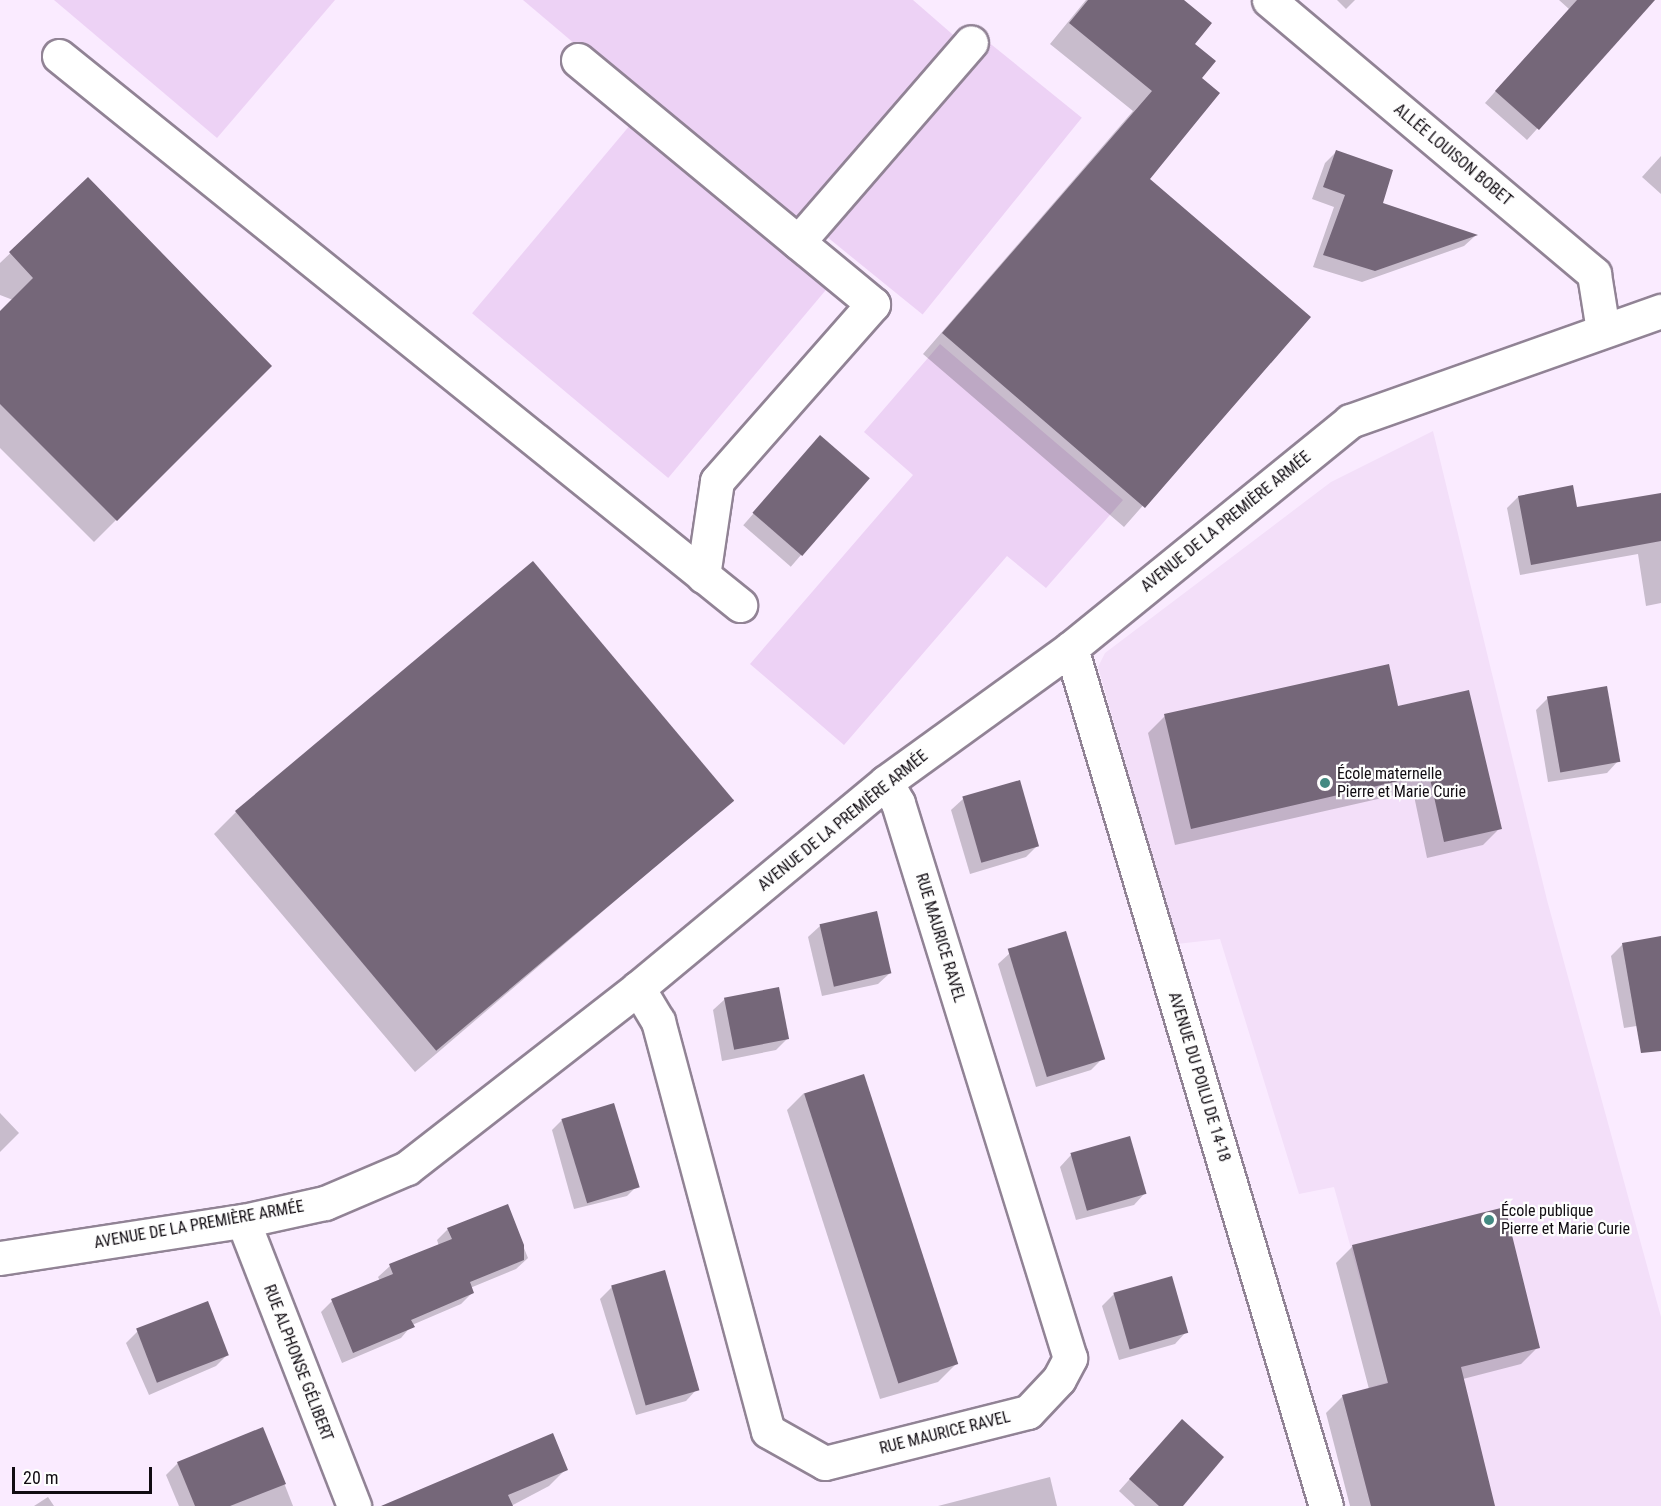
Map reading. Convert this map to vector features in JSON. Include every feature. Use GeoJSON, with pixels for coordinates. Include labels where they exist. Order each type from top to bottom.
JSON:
{"type":"FeatureCollection","features":[{"type":"Feature","properties":{"kind":"street","name":"ALLÉE LOUISON BOBET"},"geometry":{"type":"LineString","coordinates":[[1269,0],[1594,274],[1603,330]]}},
{"type":"Feature","properties":{"kind":"street"},"geometry":{"type":"LineString","coordinates":[[798,242],[971,42]]}},
{"type":"Feature","properties":{"kind":"street"},"geometry":{"type":"LineString","coordinates":[[59,56],[740,605]]}},
{"type":"Feature","properties":{"kind":"street"},"geometry":{"type":"LineString","coordinates":[[579,60],[873,304],[717,481],[703,576]]}},
{"type":"Feature","properties":{"kind":"street","name":"AVENUE DE LA PREMIÈRE ARMÉE"},"geometry":{"type":"LineString","coordinates":[[0,1258],[243,1221],[325,1203],[407,1168],[638,988],[886,782],[1071,648],[1350,421],[1661,311]]}},
{"type":"Feature","properties":{"kind":"street","name":"AVENUE DU POILU DE 14-18"},"geometry":{"type":"LineString","coordinates":[[1071,648],[1326,1506]]}},
{"type":"Feature","properties":{"kind":"street","name":"RUE MAURICE RAVEL"},"geometry":{"type":"LineString","coordinates":[[638,988],[658,1021],[768,1431],[825,1463],[1028,1412],[1059,1379],[1070,1358],[902,814],[886,782]]}},
{"type":"Feature","properties":{"kind":"street","name":"RUE ALPHONSE GÉLIBERT"},"geometry":{"type":"LineString","coordinates":[[243,1221],[354,1506]]}},
{"type":"Feature","properties":{"kind":"shaded area"},"geometry":{"type":"Polygon","coordinates":[[[54,0],[335,0],[217,138],[54,0]]]}},
{"type":"Feature","properties":{"kind":"shaded area"},"geometry":{"type":"Polygon","coordinates":[[[523,0],[913,0],[959,40],[796,231],[523,0]]]}},
{"type":"Feature","properties":{"kind":"shaded area"},"geometry":{"type":"Polygon","coordinates":[[[987,41],[1082,118],[923,314],[828,238],[987,41]]]}},
{"type":"Feature","properties":{"kind":"shaded area"},"geometry":{"type":"Polygon","coordinates":[[[636,118],[832,283],[668,478],[472,313],[636,118]]]}},
{"type":"Feature","properties":{"kind":"shaded area"},"geometry":{"type":"Polygon","coordinates":[[[940,344],[1123,500],[1046,588],[1007,556],[844,745],[750,664],[913,475],[864,432],[940,344]]]}},
{"type":"Feature","properties":{"kind":"shaded area"},"geometry":{"type":"Polygon","coordinates":[[[1433,431],[1547,900],[1661,1317],[1661,1506],[1371,1506],[1342,1395],[1388,1382],[1334,1187],[1299,1194],[1220,939],[1177,944],[1098,667],[1105,653],[1331,482],[1433,431]]]}},
{"type":"Feature","properties":{"kind":"building"},"geometry":{"type":"Polygon","coordinates":[[[1088,0],[1184,0],[1212,23],[1195,44],[1216,61],[1202,78],[1220,93],[1150,179],[1311,317],[1145,508],[942,333],[1152,91],[1069,23],[1088,0]]]}},
{"type":"Feature","properties":{"kind":"building"},"geometry":{"type":"Polygon","coordinates":[[[1577,0],[1655,0],[1539,130],[1495,91],[1577,0]]]}},
{"type":"Feature","properties":{"kind":"building"},"geometry":{"type":"Polygon","coordinates":[[[1336,150],[1393,170],[1383,203],[1478,235],[1375,271],[1323,255],[1345,195],[1323,187],[1336,150]]]}},
{"type":"Feature","properties":{"kind":"building"},"geometry":{"type":"Polygon","coordinates":[[[88,177],[272,366],[117,521],[0,404],[0,311],[33,278],[9,252],[88,177]]]}},
{"type":"Feature","properties":{"kind":"building"},"geometry":{"type":"Polygon","coordinates":[[[820,435],[870,478],[802,556],[752,513],[820,435]]]}},
{"type":"Feature","properties":{"kind":"building"},"geometry":{"type":"Polygon","coordinates":[[[1573,485],[1577,507],[1661,493],[1661,541],[1531,565],[1518,496],[1573,485]]]}},
{"type":"Feature","properties":{"kind":"building"},"geometry":{"type":"Polygon","coordinates":[[[533,561],[734,801],[436,1051],[235,811],[533,561]]]}},
{"type":"Feature","properties":{"kind":"building"},"geometry":{"type":"Polygon","coordinates":[[[1389,664],[1398,706],[1469,690],[1502,829],[1444,842],[1429,774],[1191,829],[1164,714],[1389,664]]]}},
{"type":"Feature","properties":{"kind":"building"},"geometry":{"type":"Polygon","coordinates":[[[1607,686],[1620,762],[1560,772],[1547,697],[1607,686]]]}},
{"type":"Feature","properties":{"kind":"building"},"geometry":{"type":"Polygon","coordinates":[[[1020,780],[1039,846],[981,863],[962,797],[1020,780]]]}},
{"type":"Feature","properties":{"kind":"building"},"geometry":{"type":"Polygon","coordinates":[[[877,911],[891,973],[834,987],[820,924],[877,911]]]}},
{"type":"Feature","properties":{"kind":"building"},"geometry":{"type":"Polygon","coordinates":[[[1066,931],[1105,1059],[1047,1077],[1008,949],[1066,931]]]}},
{"type":"Feature","properties":{"kind":"building"},"geometry":{"type":"Polygon","coordinates":[[[1661,936],[1661,1051],[1641,1053],[1622,943],[1661,936]]]}},
{"type":"Feature","properties":{"kind":"building"},"geometry":{"type":"Polygon","coordinates":[[[779,987],[789,1039],[734,1050],[724,998],[779,987]]]}},
{"type":"Feature","properties":{"kind":"building"},"geometry":{"type":"Polygon","coordinates":[[[864,1074],[958,1364],[898,1384],[804,1093],[864,1074]]]}},
{"type":"Feature","properties":{"kind":"building"},"geometry":{"type":"Polygon","coordinates":[[[614,1103],[640,1187],[587,1203],[561,1119],[614,1103]]]}},
{"type":"Feature","properties":{"kind":"building"},"geometry":{"type":"Polygon","coordinates":[[[1130,1136],[1147,1194],[1087,1211],[1070,1153],[1130,1136]]]}},
{"type":"Feature","properties":{"kind":"building"},"geometry":{"type":"Polygon","coordinates":[[[508,1204],[524,1245],[524,1260],[470,1282],[474,1293],[411,1320],[415,1327],[353,1353],[331,1299],[393,1274],[389,1264],[452,1239],[447,1228],[508,1204]]]}},
{"type":"Feature","properties":{"kind":"building"},"geometry":{"type":"Polygon","coordinates":[[[1505,1207],[1540,1348],[1461,1367],[1495,1506],[1371,1506],[1342,1395],[1388,1383],[1352,1245],[1505,1207]]]}},
{"type":"Feature","properties":{"kind":"building"},"geometry":{"type":"Polygon","coordinates":[[[665,1270],[699,1390],[646,1406],[611,1285],[665,1270]]]}},
{"type":"Feature","properties":{"kind":"building"},"geometry":{"type":"Polygon","coordinates":[[[1172,1276],[1188,1333],[1130,1350],[1113,1293],[1172,1276]]]}},
{"type":"Feature","properties":{"kind":"building"},"geometry":{"type":"Polygon","coordinates":[[[208,1301],[229,1355],[157,1383],[136,1329],[208,1301]]]}},
{"type":"Feature","properties":{"kind":"building"},"geometry":{"type":"Polygon","coordinates":[[[1182,1419],[1224,1457],[1183,1506],[1159,1506],[1129,1479],[1182,1419]]]}},
{"type":"Feature","properties":{"kind":"building"},"geometry":{"type":"Polygon","coordinates":[[[263,1427],[286,1484],[230,1506],[195,1506],[177,1462],[263,1427]]]}},
{"type":"Feature","properties":{"kind":"building"},"geometry":{"type":"Polygon","coordinates":[[[553,1433],[568,1470],[508,1495],[513,1506],[381,1506],[553,1433]]]}},
{"type":"Feature","properties":{"kind":"place","name":"École maternelle Pierre et Marie Curie"},"geometry":{"type":"Point","coordinates":[1325,783]}},
{"type":"Feature","properties":{"kind":"place","name":"École publique Pierre et Marie Curie"},"geometry":{"type":"Point","coordinates":[1489,1220]}}]}
